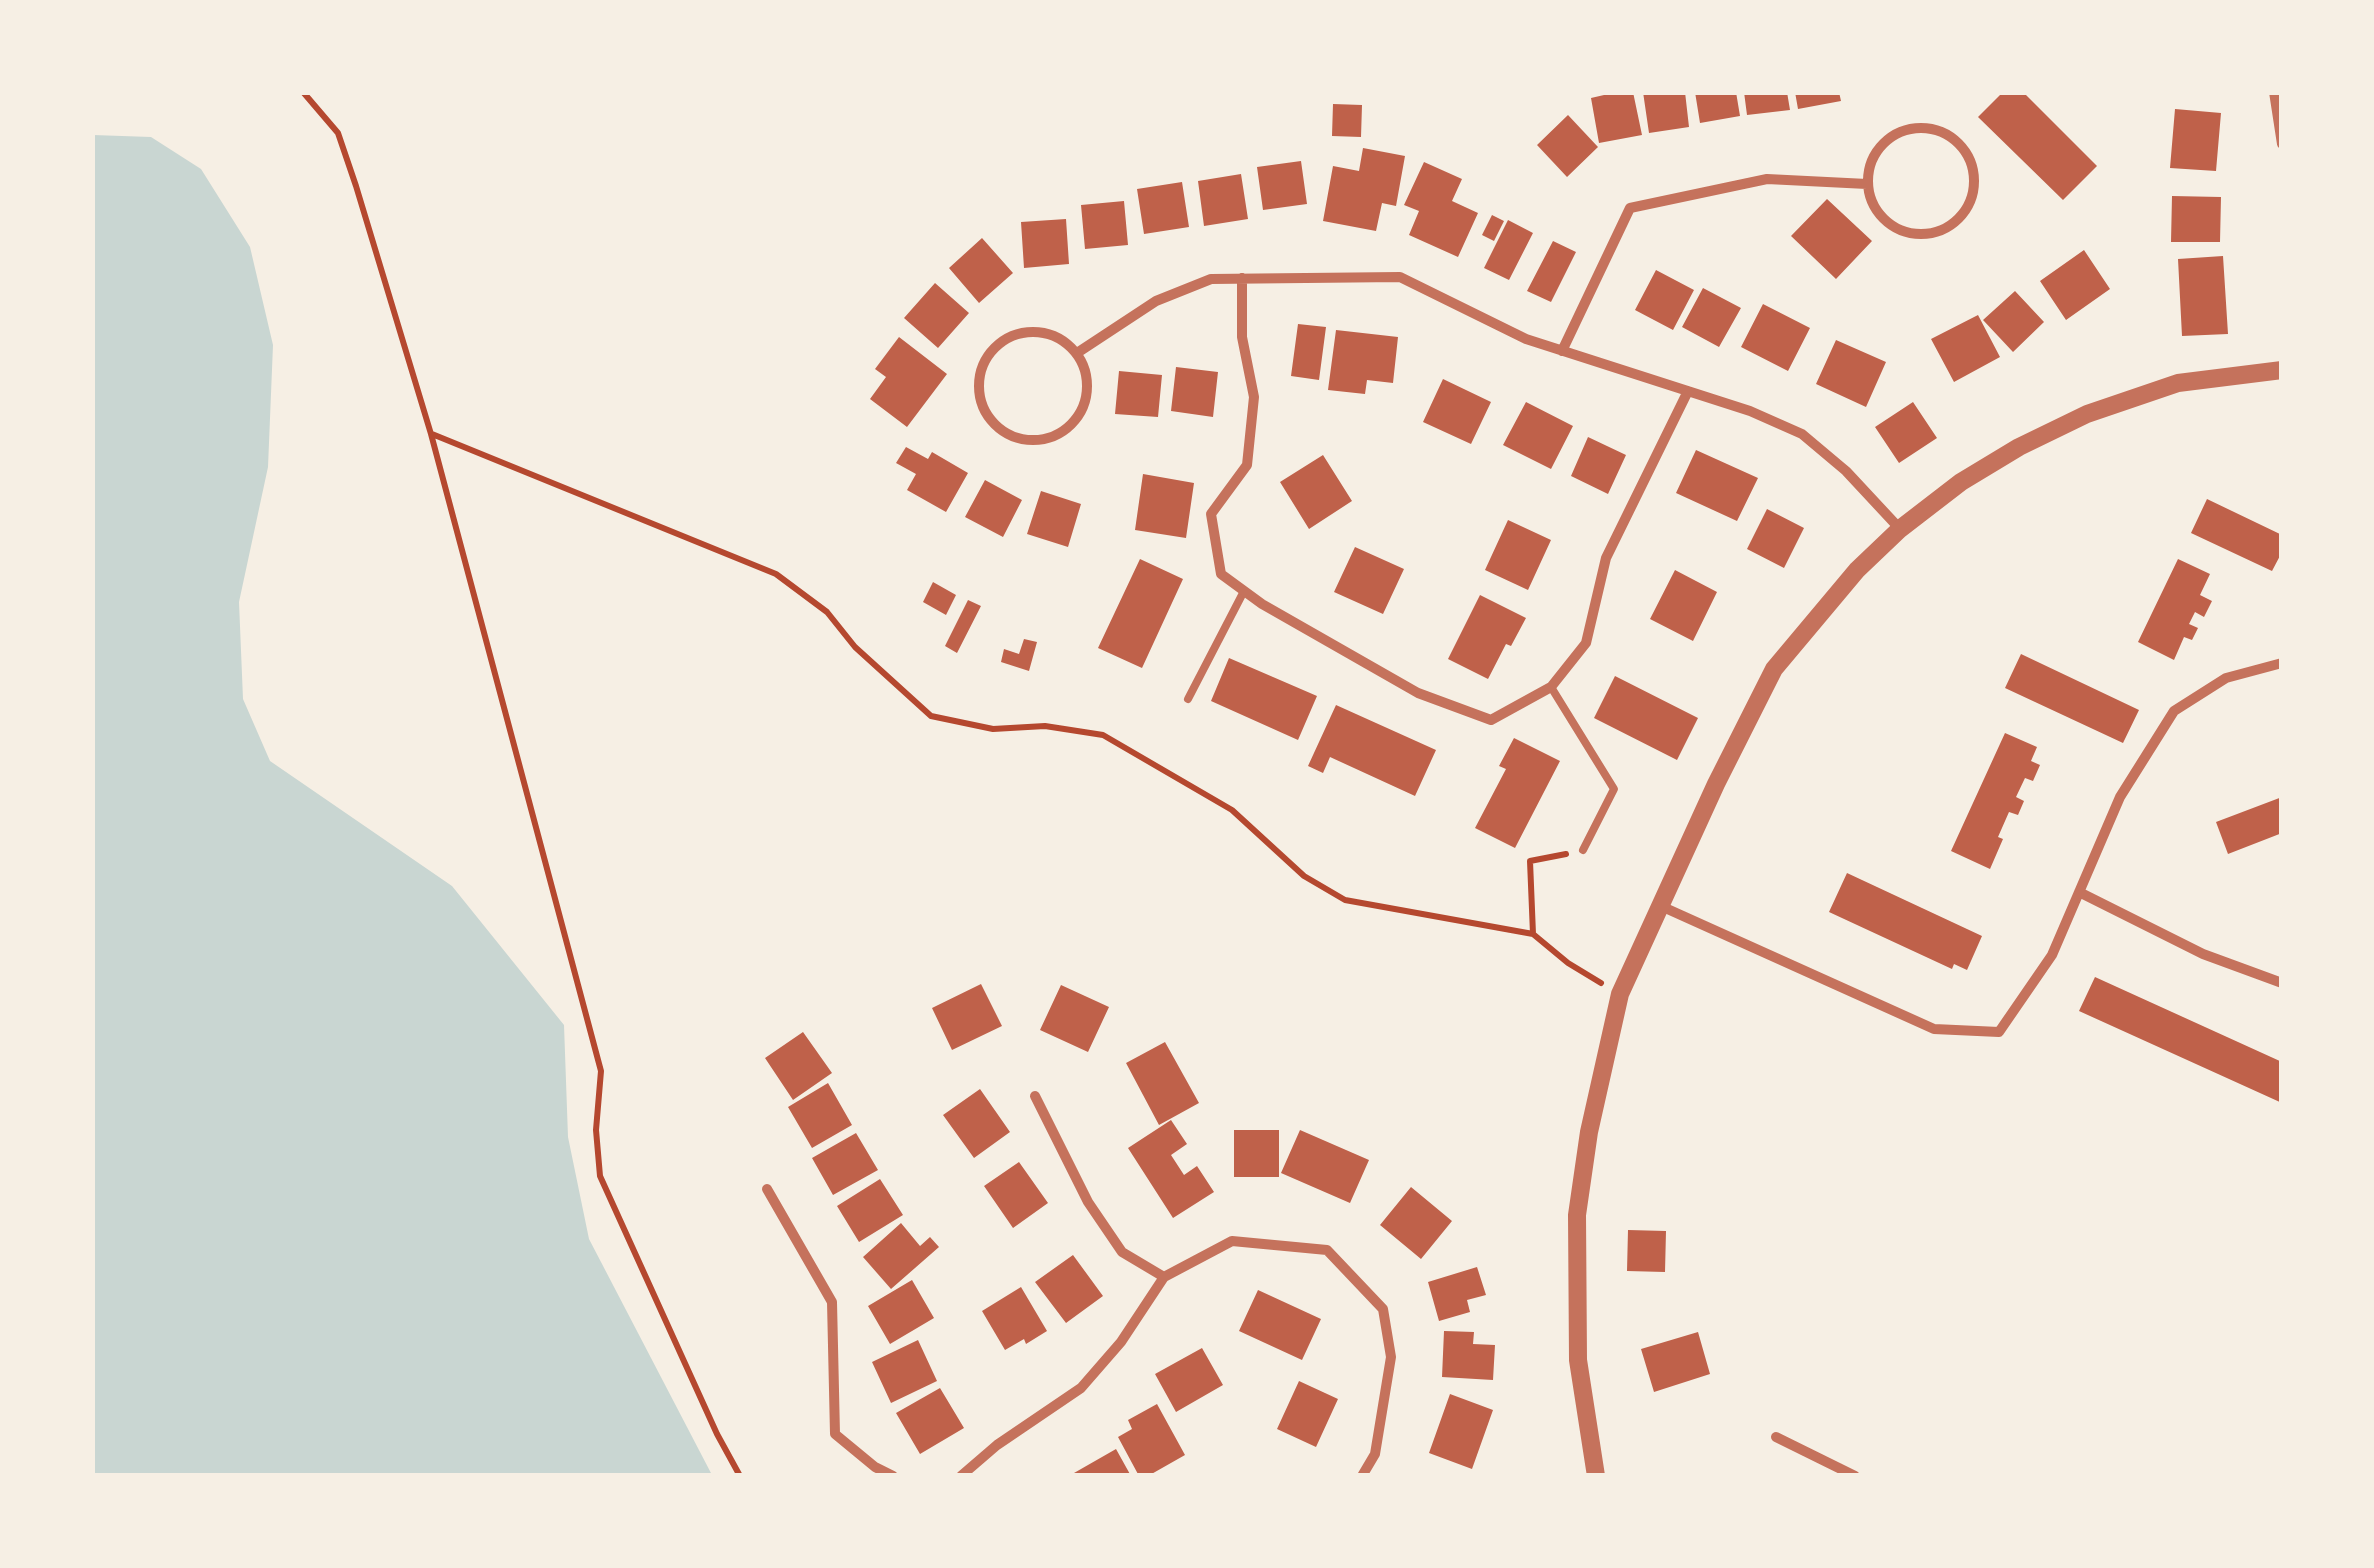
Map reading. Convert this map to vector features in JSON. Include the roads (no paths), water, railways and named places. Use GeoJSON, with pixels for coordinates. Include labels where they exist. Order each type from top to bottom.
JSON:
{"type":"FeatureCollection","features":[{"type":"Feature","properties":{"kind":"street"},"geometry":{"type":"LineString","coordinates":[[2274,92],[2282,144]]}},
{"type":"Feature","properties":{"kind":"street"},"geometry":{"type":"LineString","coordinates":[[1926,127],[1944,132],[1959,143],[1974,176],[1967,209],[1941,231],[1924,234],[1908,234],[1879,216],[1867,184],[1869,166],[1890,136],[1926,127]]}},
{"type":"Feature","properties":{"kind":"street"},"geometry":{"type":"LineString","coordinates":[[1562,350],[1630,208],[1767,179],[1867,184]]}},
{"type":"Feature","properties":{"kind":"street"},"geometry":{"type":"LineString","coordinates":[[1077,353],[1156,301],[1210,279],[1400,276],[1526,339],[1750,411],[1802,434],[1846,470],[1900,529]]}},
{"type":"Feature","properties":{"kind":"street"},"geometry":{"type":"LineString","coordinates":[[1242,278],[1242,337],[1254,397],[1247,465],[1211,514],[1221,574],[1418,693],[1491,720],[1551,687],[1586,643],[1606,558],[1688,391]]}},
{"type":"Feature","properties":{"kind":"street"},"geometry":{"type":"LineString","coordinates":[[1026,331],[1054,336],[1077,353],[1088,380],[1084,408],[1066,430],[1039,441],[1011,438],[988,420],[978,393],[982,365],[1000,342],[1026,331]]}},
{"type":"Feature","properties":{"kind":"street"},"geometry":{"type":"LineString","coordinates":[[1596,1476],[1578,1360],[1578,1215],[1588,1132],[1620,994],[1716,784],[1774,669],[1857,570],[1900,529],[1961,482],[2020,447],[2086,414],[2178,383],[2282,370]]}},
{"type":"Feature","properties":{"kind":"street"},"geometry":{"type":"LineString","coordinates":[[1662,907],[1934,1028],[1998,1032],[2052,955],[2120,797],[2174,711],[2226,678],[2282,664]]}},
{"type":"Feature","properties":{"kind":"street"},"geometry":{"type":"LineString","coordinates":[[2078,892],[2203,954],[2282,984]]}},
{"type":"Feature","properties":{"kind":"street"},"geometry":{"type":"LineString","coordinates":[[1035,1096],[1088,1202],[1122,1252],[1164,1278]]}},
{"type":"Feature","properties":{"kind":"street"},"geometry":{"type":"LineString","coordinates":[[767,1189],[832,1302],[835,1434],[892,1476]]}},
{"type":"Feature","properties":{"kind":"street"},"geometry":{"type":"LineString","coordinates":[[961,1476],[997,1445],[1080,1388],[1121,1342],[1164,1278],[1232,1241],[1327,1250],[1383,1309],[1391,1357],[1374,1454],[1362,1476]]}},
{"type":"Feature","properties":{"kind":"street"},"geometry":{"type":"LineString","coordinates":[[1776,1437],[1855,1476]]}},
{"type":"Feature","properties":{"kind":"lane"},"geometry":{"type":"LineString","coordinates":[[1188,700],[1244,591]]}},
{"type":"Feature","properties":{"kind":"lane"},"geometry":{"type":"LineString","coordinates":[[1551,687],[1614,789],[1582,850]]}}]}
